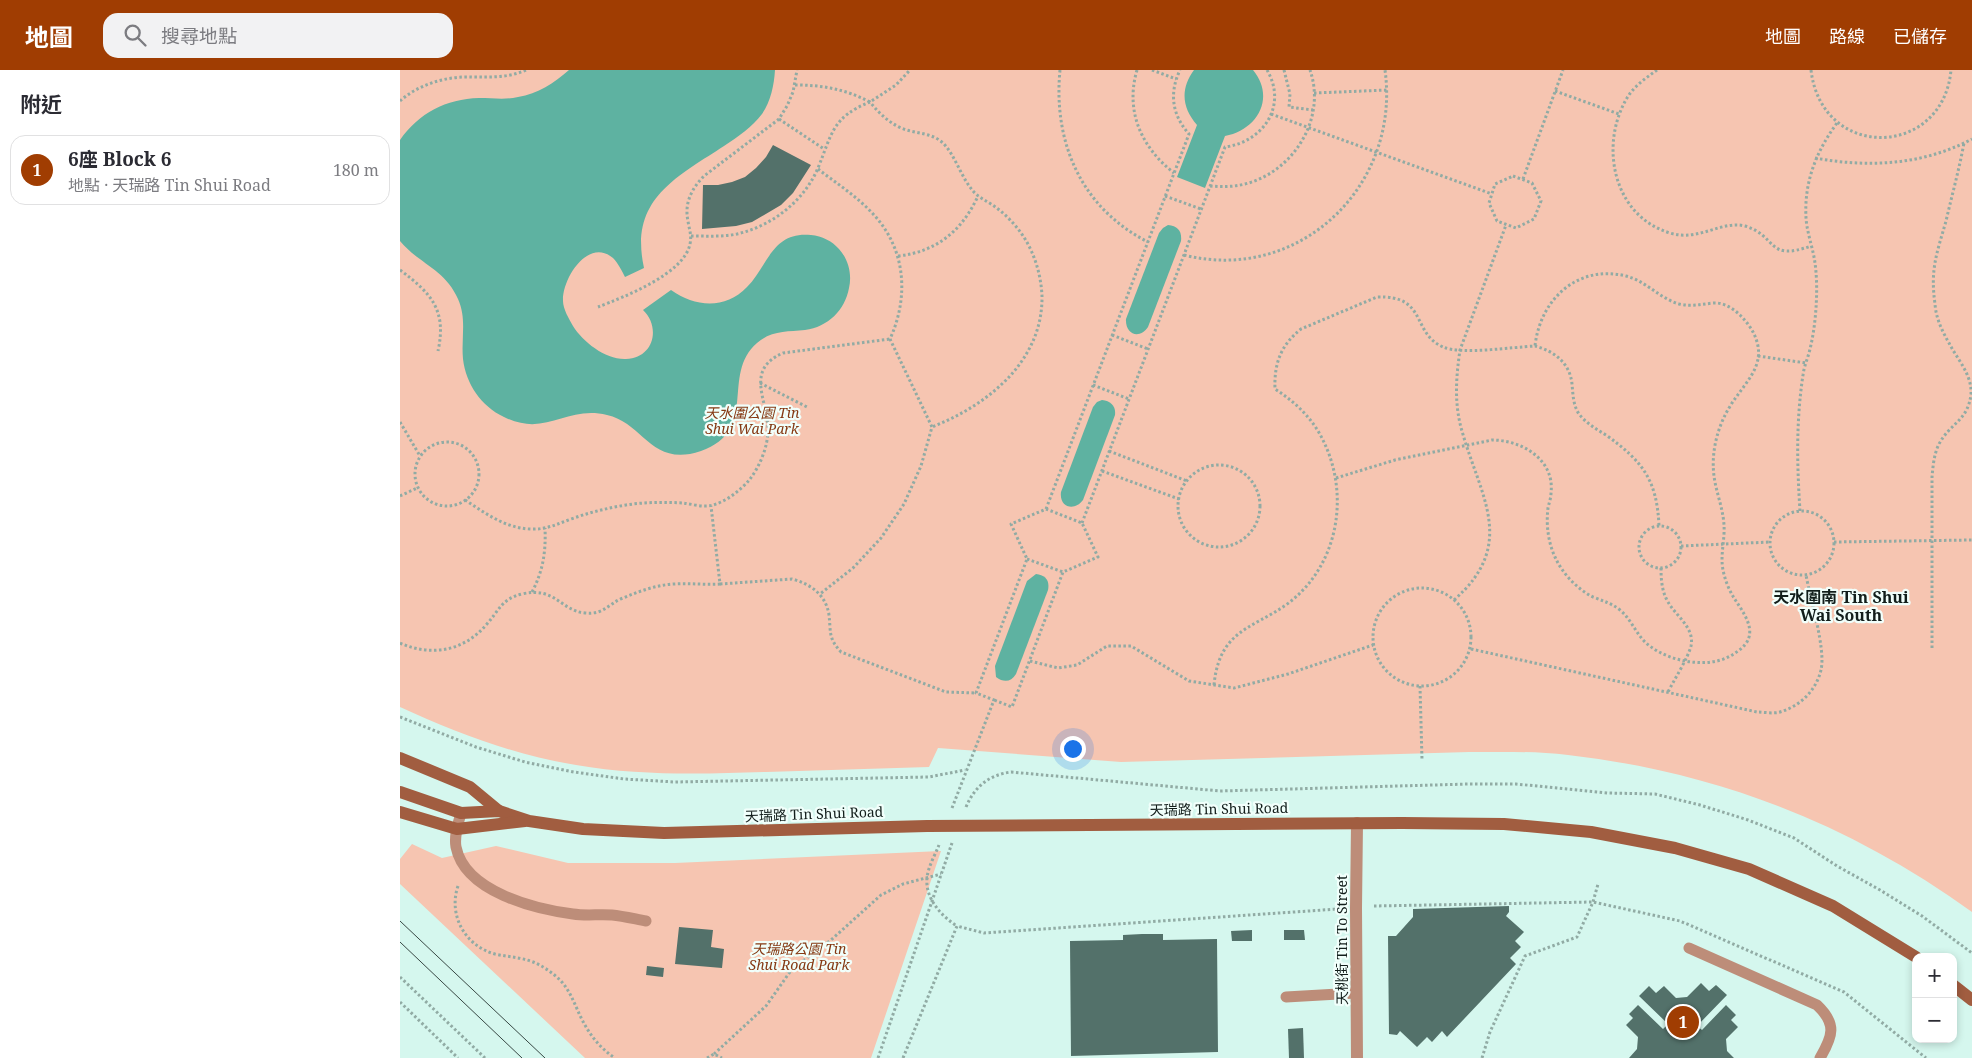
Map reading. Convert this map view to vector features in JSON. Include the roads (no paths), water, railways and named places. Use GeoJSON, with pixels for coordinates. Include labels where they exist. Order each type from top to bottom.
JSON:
{"type":"FeatureCollection","features":[{"type":"Feature","properties":{"kind":"main road","name":"天瑞路 Tin Shui Road"},"geometry":{"type":"LineString","coordinates":[[400,758],[470,787],[499,812]]}},
{"type":"Feature","properties":{"kind":"main road","name":"天瑞路 Tin Shui Road"},"geometry":{"type":"LineString","coordinates":[[400,792],[461,813],[499,812],[530,821],[583,829],[664,833],[927,826],[1357,823],[1504,824],[1591,832],[1676,848],[1748,869],[1833,906],[1912,955]]}},
{"type":"Feature","properties":{"kind":"main road"},"geometry":{"type":"LineString","coordinates":[[400,812],[457,829],[530,821]]}},
{"type":"Feature","properties":{"kind":"main road"},"geometry":{"type":"LineString","coordinates":[[1957,988],[1971,997]]}},
{"type":"Feature","properties":{"kind":"street","name":"天桃街 Tin To Street"},"geometry":{"type":"LineString","coordinates":[[1357,823],[1357,1058]]}},
{"type":"Feature","properties":{"kind":"lane"},"geometry":{"type":"LineString","coordinates":[[461,813],[457,829],[456,846],[460,860],[466,870],[482,883],[533,907],[574,914],[611,914],[646,921]]}},
{"type":"Feature","properties":{"kind":"lane"},"geometry":{"type":"LineString","coordinates":[[1689,948],[1817,1005],[1824,1012],[1832,1031],[1830,1042],[1820,1058]]}},
{"type":"Feature","properties":{"kind":"lane"},"geometry":{"type":"LineString","coordinates":[[1286,997],[1356,993]]}},
{"type":"Feature","properties":{"kind":"tram line"},"geometry":{"type":"LineString","coordinates":[[400,921],[545,1058]]}},
{"type":"Feature","properties":{"kind":"tram line"},"geometry":{"type":"LineString","coordinates":[[400,942],[522,1058]]}},
{"type":"Feature","properties":{"kind":"place","name":"6座 Block 6"},"geometry":{"type":"Point","coordinates":[1683,1022]}},
{"type":"Feature","properties":{"kind":"district","name":"天水圍南 Tin Shui Wai South"},"geometry":{"type":"Point","coordinates":[1841,606]}},
{"type":"Feature","properties":{"kind":"park label","name":"天水圍公園 Tin Shui Wai Park"},"geometry":{"type":"Point","coordinates":[752,422]}},
{"type":"Feature","properties":{"kind":"park label","name":"天瑞路公園 Tin Shui Road Park"},"geometry":{"type":"Point","coordinates":[799,958]}}]}
